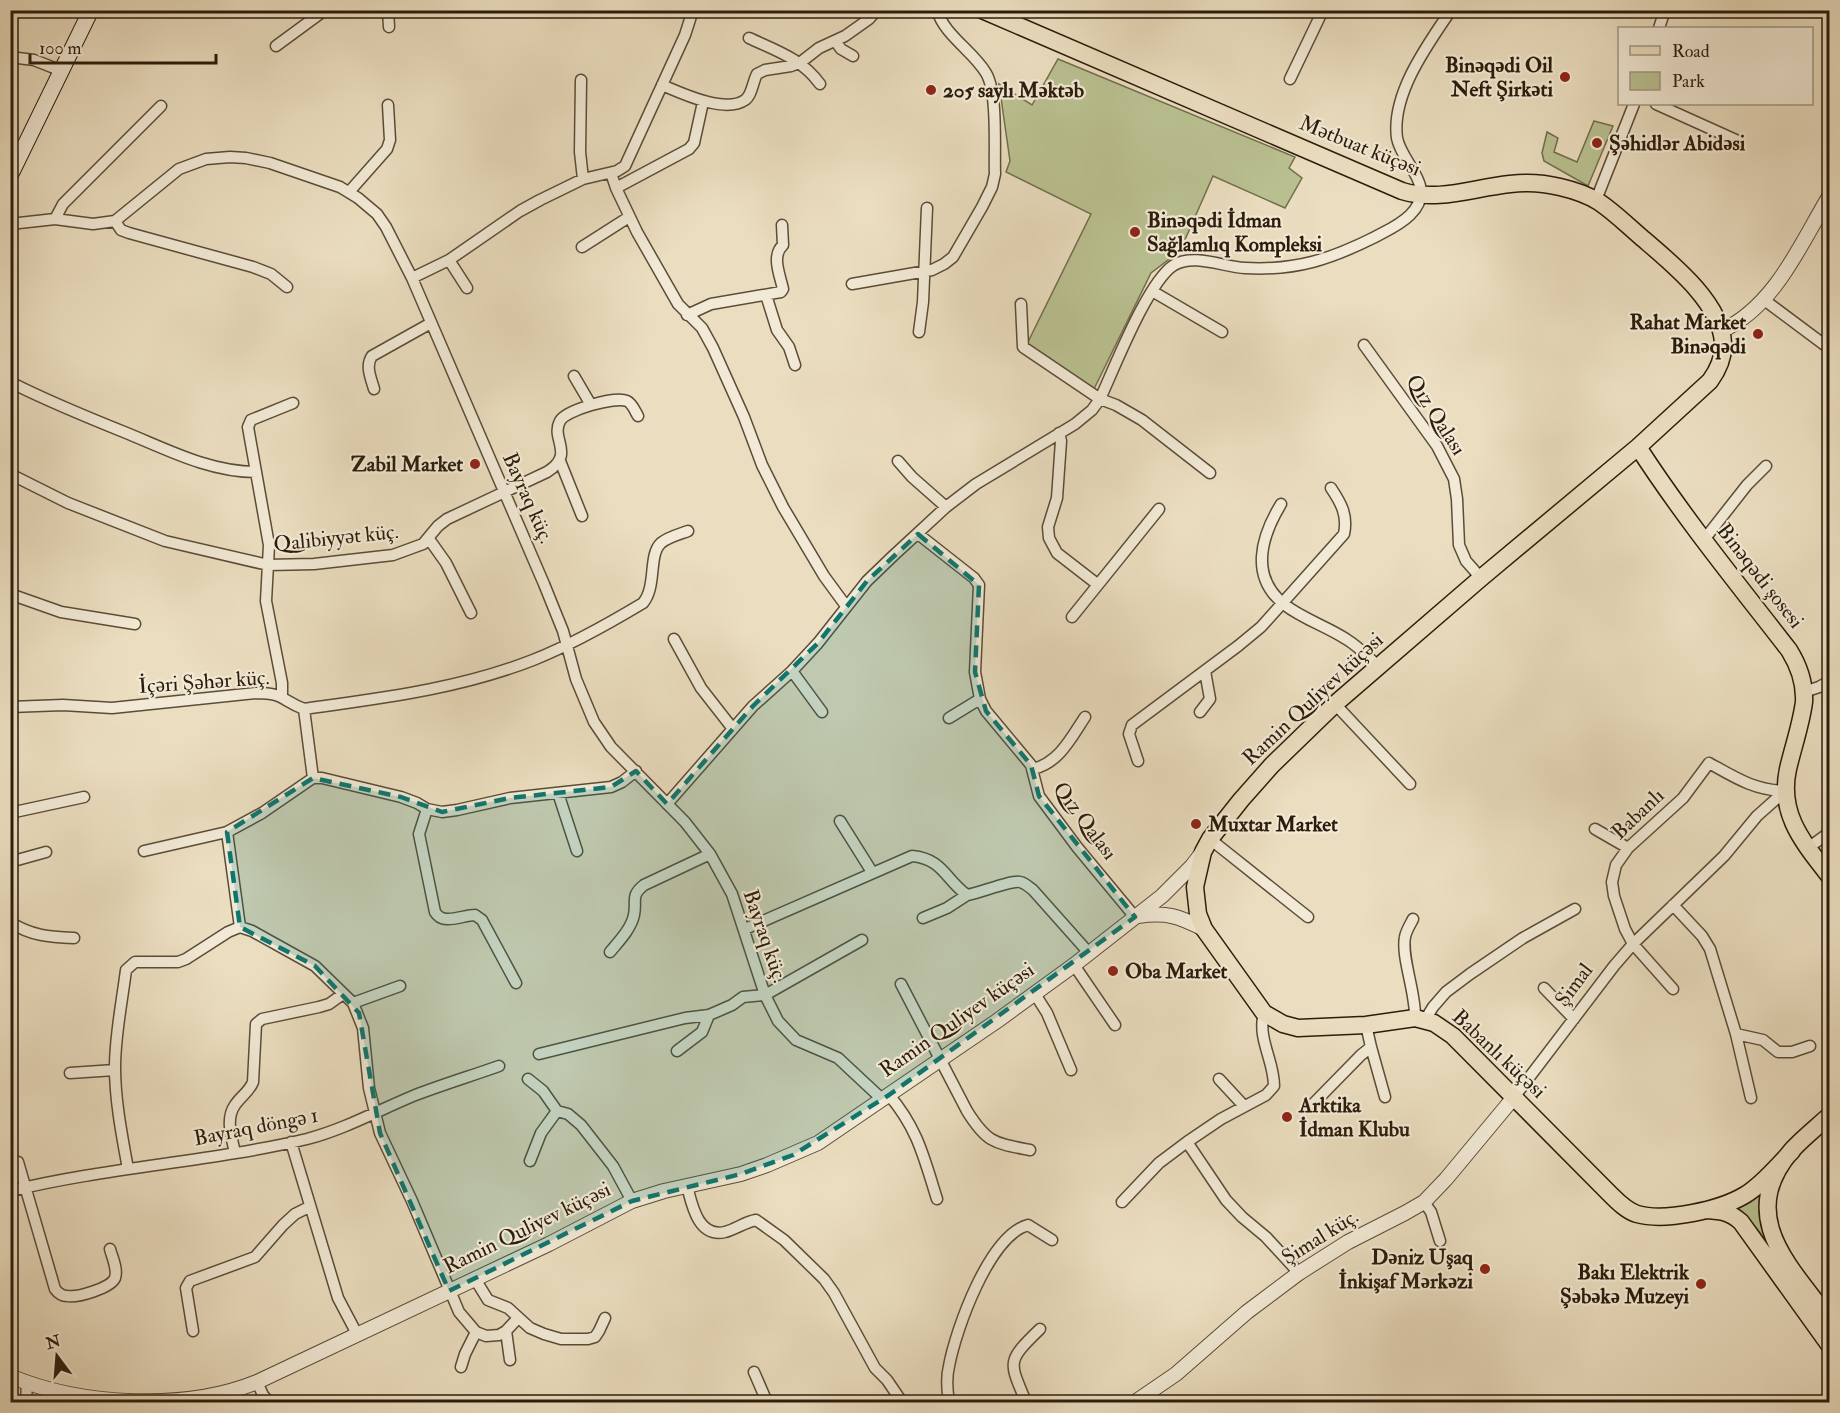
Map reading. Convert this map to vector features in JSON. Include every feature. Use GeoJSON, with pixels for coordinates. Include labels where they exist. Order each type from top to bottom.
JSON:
{"type":"FeatureCollection","features":[{"type":"Feature","properties":{"kind":"main road"},"geometry":{"type":"LineString","coordinates":[[10,176],[91,10]]}},
{"type":"Feature","properties":{"kind":"main road","name":"Mətbuat küçəsi"},"geometry":{"type":"LineString","coordinates":[[982,10],[1376,181],[1420,195],[1452,195],[1522,183],[1560,187],[1596,200],[1611,210],[1677,268],[1706,302],[1721,331]]}},
{"type":"Feature","properties":{"kind":"main road","name":"Ramin Quliyev küçəsi"},"geometry":{"type":"LineString","coordinates":[[1206,846],[1272,765],[1335,704],[1480,578],[1638,447],[1710,381],[1719,369],[1723,354],[1724,343],[1721,331]]}},
{"type":"Feature","properties":{"kind":"main road","name":"Binəqədi şosesi"},"geometry":{"type":"LineString","coordinates":[[1638,447],[1703,541],[1789,650],[1799,667],[1804,692],[1802,716],[1788,769],[1785,791],[1786,807],[1791,821],[1830,877]]}},
{"type":"Feature","properties":{"kind":"main road"},"geometry":{"type":"LineString","coordinates":[[1206,846],[1196,877],[1198,914],[1204,929],[1264,1013],[1283,1024],[1298,1028],[1366,1025],[1420,1019]]}},
{"type":"Feature","properties":{"kind":"main road","name":"Babanlı küçəsi"},"geometry":{"type":"LineString","coordinates":[[1420,1019],[1453,1036],[1611,1195],[1634,1213],[1660,1217],[1706,1210]]}},
{"type":"Feature","properties":{"kind":"main road"},"geometry":{"type":"LineString","coordinates":[[1706,1210],[1752,1190],[1830,1115]]}},
{"type":"Feature","properties":{"kind":"main road"},"geometry":{"type":"LineString","coordinates":[[1792,1151],[1774,1176],[1770,1187],[1767,1198],[1770,1226],[1780,1252],[1830,1320]]}},
{"type":"Feature","properties":{"kind":"main road"},"geometry":{"type":"LineString","coordinates":[[1706,1210],[1734,1215],[1741,1222],[1830,1346]]}},
{"type":"Feature","properties":{"kind":"street"},"geometry":{"type":"LineString","coordinates":[[276,46],[324,10]]}},
{"type":"Feature","properties":{"kind":"street"},"geometry":{"type":"LineString","coordinates":[[388,10],[389,27]]}},
{"type":"Feature","properties":{"kind":"street"},"geometry":{"type":"LineString","coordinates":[[412,278],[449,260],[520,211],[584,179],[621,170],[629,160],[693,10]]}},
{"type":"Feature","properties":{"kind":"street"},"geometry":{"type":"LineString","coordinates":[[662,85],[703,102],[744,101],[749,96],[757,74],[801,62],[819,48],[836,42],[869,19],[877,10]]}},
{"type":"Feature","properties":{"kind":"street"},"geometry":{"type":"LineString","coordinates":[[852,284],[925,271],[944,264],[953,257],[992,188],[995,174],[990,82],[976,59],[945,26],[937,10]]}},
{"type":"Feature","properties":{"kind":"street"},"geometry":{"type":"LineString","coordinates":[[1290,79],[1323,10]]}},
{"type":"Feature","properties":{"kind":"street"},"geometry":{"type":"LineString","coordinates":[[667,804],[753,706],[792,671],[818,643],[867,581],[946,507],[996,470],[1085,416],[1100,399],[1142,308],[1152,291],[1173,266],[1189,261],[1244,268],[1291,268],[1327,258],[1398,225],[1412,213],[1420,195],[1420,182],[1402,153],[1397,137],[1402,99],[1423,51],[1450,10]]}},
{"type":"Feature","properties":{"kind":"street"},"geometry":{"type":"LineString","coordinates":[[1659,27],[1665,10]]}},
{"type":"Feature","properties":{"kind":"street"},"geometry":{"type":"LineString","coordinates":[[749,38],[801,62],[820,84]]}},
{"type":"Feature","properties":{"kind":"street"},"geometry":{"type":"LineString","coordinates":[[836,42],[841,49],[853,56]]}},
{"type":"Feature","properties":{"kind":"street"},"geometry":{"type":"LineString","coordinates":[[10,57],[34,60],[62,71]]}},
{"type":"Feature","properties":{"kind":"street"},"geometry":{"type":"LineString","coordinates":[[581,80],[580,152],[584,179]]}},
{"type":"Feature","properties":{"kind":"street"},"geometry":{"type":"LineString","coordinates":[[616,188],[689,149],[694,143],[703,102]]}},
{"type":"Feature","properties":{"kind":"street"},"geometry":{"type":"LineString","coordinates":[[349,192],[387,149],[390,140],[388,105]]}},
{"type":"Feature","properties":{"kind":"street"},"geometry":{"type":"LineString","coordinates":[[1596,200],[1634,105]]}},
{"type":"Feature","properties":{"kind":"street"},"geometry":{"type":"LineString","coordinates":[[1658,105],[1738,141]]}},
{"type":"Feature","properties":{"kind":"street"},"geometry":{"type":"LineString","coordinates":[[55,219],[63,204],[161,106]]}},
{"type":"Feature","properties":{"kind":"street","name":"Bayraq küç."},"geometry":{"type":"LineString","coordinates":[[115,221],[178,169],[206,159],[230,157],[280,167],[349,192],[366,203],[386,227],[412,278],[544,584],[567,645],[576,679],[594,722],[611,747],[686,822],[710,854],[732,894],[765,995],[778,1021],[796,1040],[838,1058],[904,1113],[914,1129],[938,1199]]}},
{"type":"Feature","properties":{"kind":"street"},"geometry":{"type":"LineString","coordinates":[[611,173],[629,217],[678,304],[702,328],[726,374],[762,465],[783,507],[824,576],[846,606]]}},
{"type":"Feature","properties":{"kind":"street"},"geometry":{"type":"LineString","coordinates":[[1721,331],[1737,322],[1764,299],[1785,270],[1830,195]]}},
{"type":"Feature","properties":{"kind":"street"},"geometry":{"type":"LineString","coordinates":[[919,332],[925,271],[927,208]]}},
{"type":"Feature","properties":{"kind":"street"},"geometry":{"type":"LineString","coordinates":[[582,247],[629,217]]}},
{"type":"Feature","properties":{"kind":"street"},"geometry":{"type":"LineString","coordinates":[[10,224],[55,219],[93,224],[115,221],[122,230],[129,233],[253,267],[271,274],[287,287]]}},
{"type":"Feature","properties":{"kind":"street"},"geometry":{"type":"LineString","coordinates":[[687,315],[711,304],[778,293],[783,289],[776,256],[783,245],[782,225]]}},
{"type":"Feature","properties":{"kind":"street"},"geometry":{"type":"LineString","coordinates":[[449,260],[467,288]]}},
{"type":"Feature","properties":{"kind":"street"},"geometry":{"type":"LineString","coordinates":[[1152,291],[1222,332]]}},
{"type":"Feature","properties":{"kind":"street"},"geometry":{"type":"LineString","coordinates":[[766,295],[777,330],[789,347],[795,365]]}},
{"type":"Feature","properties":{"kind":"street"},"geometry":{"type":"LineString","coordinates":[[1764,299],[1830,349]]}},
{"type":"Feature","properties":{"kind":"street"},"geometry":{"type":"LineString","coordinates":[[1021,304],[1023,347],[1100,399],[1142,420],[1210,473]]}},
{"type":"Feature","properties":{"kind":"street"},"geometry":{"type":"LineString","coordinates":[[374,389],[368,367],[372,356],[431,323]]}},
{"type":"Feature","properties":{"kind":"street","name":"Qız Qalası"},"geometry":{"type":"LineString","coordinates":[[1364,345],[1437,446],[1454,479],[1459,545],[1466,561],[1480,578]]}},
{"type":"Feature","properties":{"kind":"street"},"geometry":{"type":"LineString","coordinates":[[574,376],[591,405]]}},
{"type":"Feature","properties":{"kind":"street"},"geometry":{"type":"LineString","coordinates":[[10,382],[64,408],[172,452],[222,470],[256,472]]}},
{"type":"Feature","properties":{"kind":"street"},"geometry":{"type":"LineString","coordinates":[[582,516],[560,461],[558,427],[560,422],[563,417],[591,405],[612,400],[625,400],[630,403],[638,416]]}},
{"type":"Feature","properties":{"kind":"street"},"geometry":{"type":"LineString","coordinates":[[282,696],[282,683],[266,601],[269,545],[248,427],[251,420],[293,404]]}},
{"type":"Feature","properties":{"kind":"street"},"geometry":{"type":"LineString","coordinates":[[1059,433],[1061,441],[1058,489],[1048,527],[1049,538],[1057,553],[1097,584]]}},
{"type":"Feature","properties":{"kind":"street","name":"Qalibiyyət küç."},"geometry":{"type":"LineString","coordinates":[[10,474],[68,503],[165,541],[268,565],[314,564],[393,555],[413,549],[429,539],[438,526],[447,519],[547,472],[560,461]]}},
{"type":"Feature","properties":{"kind":"street"},"geometry":{"type":"LineString","coordinates":[[898,461],[912,477],[946,507]]}},
{"type":"Feature","properties":{"kind":"street"},"geometry":{"type":"LineString","coordinates":[[1703,541],[1746,484],[1766,466]]}},
{"type":"Feature","properties":{"kind":"street"},"geometry":{"type":"LineString","coordinates":[[1138,761],[1129,734],[1132,725],[1238,646],[1283,604],[1344,534],[1347,521],[1342,505],[1331,488]]}},
{"type":"Feature","properties":{"kind":"street"},"geometry":{"type":"LineString","coordinates":[[1281,504],[1267,526],[1261,564],[1270,589],[1283,604],[1346,638],[1378,666]]}},
{"type":"Feature","properties":{"kind":"street"},"geometry":{"type":"LineString","coordinates":[[1072,617],[1159,509]]}},
{"type":"Feature","properties":{"kind":"street"},"geometry":{"type":"LineString","coordinates":[[313,778],[304,709],[413,694],[473,680],[533,660],[567,645],[643,603],[649,596],[655,554],[662,542],[688,531]]}},
{"type":"Feature","properties":{"kind":"street","name":"Qız Qalası"},"geometry":{"type":"LineString","coordinates":[[918,534],[974,578],[979,585],[975,672],[980,699],[986,711],[1033,770],[1039,796],[1077,847],[1136,917]]}},
{"type":"Feature","properties":{"kind":"street"},"geometry":{"type":"LineString","coordinates":[[429,539],[446,563],[471,613]]}},
{"type":"Feature","properties":{"kind":"street"},"geometry":{"type":"LineString","coordinates":[[10,594],[61,612],[135,624]]}},
{"type":"Feature","properties":{"kind":"street"},"geometry":{"type":"LineString","coordinates":[[674,639],[701,688],[733,729]]}},
{"type":"Feature","properties":{"kind":"street"},"geometry":{"type":"LineString","coordinates":[[792,671],[822,712]]}},
{"type":"Feature","properties":{"kind":"street"},"geometry":{"type":"LineString","coordinates":[[1200,712],[1210,699],[1205,671]]}},
{"type":"Feature","properties":{"kind":"street"},"geometry":{"type":"LineString","coordinates":[[1804,692],[1830,681]]}},
{"type":"Feature","properties":{"kind":"street","name":"İçəri Şəhər küç."},"geometry":{"type":"LineString","coordinates":[[10,707],[63,705],[112,708],[273,693],[304,709]]}},
{"type":"Feature","properties":{"kind":"street"},"geometry":{"type":"LineString","coordinates":[[949,718],[980,699]]}},
{"type":"Feature","properties":{"kind":"street"},"geometry":{"type":"LineString","coordinates":[[1335,704],[1410,783]]}},
{"type":"Feature","properties":{"kind":"street"},"geometry":{"type":"LineString","coordinates":[[1033,770],[1043,767],[1058,756],[1085,717]]}},
{"type":"Feature","properties":{"kind":"street","name":"Babanlı"},"geometry":{"type":"LineString","coordinates":[[1673,989],[1633,944],[1625,929],[1614,896],[1612,882],[1616,865],[1628,848],[1683,798],[1709,763],[1756,788],[1785,791]]}},
{"type":"Feature","properties":{"kind":"street"},"geometry":{"type":"LineString","coordinates":[[144,851],[227,832],[262,813],[313,778],[322,778],[401,797],[417,802],[427,809],[442,812],[510,798],[611,786],[622,782],[636,771]]}},
{"type":"Feature","properties":{"kind":"street","name":"Şimal"},"geometry":{"type":"LineString","coordinates":[[1515,1096],[1633,944],[1724,856],[1757,816],[1785,791]]}},
{"type":"Feature","properties":{"kind":"street"},"geometry":{"type":"LineString","coordinates":[[558,793],[578,851]]}},
{"type":"Feature","properties":{"kind":"street"},"geometry":{"type":"LineString","coordinates":[[10,813],[84,797]]}},
{"type":"Feature","properties":{"kind":"street"},"geometry":{"type":"LineString","coordinates":[[427,809],[419,834],[438,918],[445,920],[475,915],[482,920],[516,982]]}},
{"type":"Feature","properties":{"kind":"street"},"geometry":{"type":"LineString","coordinates":[[840,821],[872,872]]}},
{"type":"Feature","properties":{"kind":"street"},"geometry":{"type":"LineString","coordinates":[[1596,829],[1628,848]]}},
{"type":"Feature","properties":{"kind":"street"},"geometry":{"type":"LineString","coordinates":[[227,832],[240,927]]}},
{"type":"Feature","properties":{"kind":"street"},"geometry":{"type":"LineString","coordinates":[[1808,848],[1830,832]]}},
{"type":"Feature","properties":{"kind":"street"},"geometry":{"type":"LineString","coordinates":[[1206,846],[1308,917]]}},
{"type":"Feature","properties":{"kind":"street","name":"Ramin Quliyev küçəsi"},"geometry":{"type":"LineString","coordinates":[[10,1376],[27,1383],[72,1394],[119,1399],[206,1400],[257,1382],[475,1279],[632,1201],[741,1174],[793,1155],[818,1143],[1074,965],[1136,917],[1181,878],[1206,846]]}},
{"type":"Feature","properties":{"kind":"street"},"geometry":{"type":"LineString","coordinates":[[10,862],[46,852]]}},
{"type":"Feature","properties":{"kind":"street"},"geometry":{"type":"LineString","coordinates":[[610,952],[626,933],[634,915],[633,901],[637,890],[710,854]]}},
{"type":"Feature","properties":{"kind":"street"},"geometry":{"type":"LineString","coordinates":[[745,929],[912,856],[924,857],[936,863],[958,888],[968,895]]}},
{"type":"Feature","properties":{"kind":"street"},"geometry":{"type":"LineString","coordinates":[[923,918],[947,908],[968,895],[1005,883],[1022,882],[1033,890],[1089,953]]}},
{"type":"Feature","properties":{"kind":"street"},"geometry":{"type":"LineString","coordinates":[[1673,906],[1702,936],[1710,949],[1736,1034],[1751,1098]]}},
{"type":"Feature","properties":{"kind":"street"},"geometry":{"type":"LineString","coordinates":[[1413,919],[1405,936],[1405,946],[1420,1019],[1446,993],[1470,974],[1523,938],[1575,909]]}},
{"type":"Feature","properties":{"kind":"street"},"geometry":{"type":"LineString","coordinates":[[1136,917],[1158,913],[1170,914],[1204,929]]}},
{"type":"Feature","properties":{"kind":"street"},"geometry":{"type":"LineString","coordinates":[[10,921],[28,932],[43,936],[74,938]]}},
{"type":"Feature","properties":{"kind":"street"},"geometry":{"type":"LineString","coordinates":[[128,1169],[115,1070],[126,970],[135,962],[178,962],[228,932],[240,927],[252,931],[315,966],[353,1003],[363,1028],[366,1067],[380,1133],[412,1201],[459,1312],[476,1332],[486,1336],[499,1335],[518,1318]]}},
{"type":"Feature","properties":{"kind":"street"},"geometry":{"type":"LineString","coordinates":[[539,1054],[685,1018],[709,1015],[743,998],[765,995],[862,940]]}},
{"type":"Feature","properties":{"kind":"street"},"geometry":{"type":"LineString","coordinates":[[1074,965],[1115,1025]]}},
{"type":"Feature","properties":{"kind":"street"},"geometry":{"type":"LineString","coordinates":[[901,984],[967,1111],[988,1139],[998,1144],[1030,1150]]}},
{"type":"Feature","properties":{"kind":"street"},"geometry":{"type":"LineString","coordinates":[[353,1003],[400,986]]}},
{"type":"Feature","properties":{"kind":"street"},"geometry":{"type":"LineString","coordinates":[[1544,988],[1574,1019]]}},
{"type":"Feature","properties":{"kind":"street"},"geometry":{"type":"LineString","coordinates":[[235,1153],[230,1114],[253,1082],[256,1024],[262,1019],[329,1004],[343,994]]}},
{"type":"Feature","properties":{"kind":"street"},"geometry":{"type":"LineString","coordinates":[[1035,994],[1047,1013],[1071,1070]]}},
{"type":"Feature","properties":{"kind":"street"},"geometry":{"type":"LineString","coordinates":[[1122,1202],[1159,1163],[1221,1119],[1266,1095],[1274,1086],[1272,1067],[1261,1025],[1264,1013]]}},
{"type":"Feature","properties":{"kind":"street"},"geometry":{"type":"LineString","coordinates":[[677,1051],[702,1032],[709,1015]]}},
{"type":"Feature","properties":{"kind":"street"},"geometry":{"type":"LineString","coordinates":[[1366,1025],[1385,1097]]}},
{"type":"Feature","properties":{"kind":"street"},"geometry":{"type":"LineString","coordinates":[[1736,1034],[1763,1040],[1778,1052],[1792,1052],[1810,1046]]}},
{"type":"Feature","properties":{"kind":"street"},"geometry":{"type":"LineString","coordinates":[[1314,1102],[1371,1047]]}},
{"type":"Feature","properties":{"kind":"street","name":"Bayraq döngə 1"},"geometry":{"type":"LineString","coordinates":[[10,1191],[128,1169],[235,1153],[339,1130],[415,1095],[499,1066]]}},
{"type":"Feature","properties":{"kind":"street"},"geometry":{"type":"LineString","coordinates":[[70,1074],[115,1070]]}},
{"type":"Feature","properties":{"kind":"street"},"geometry":{"type":"LineString","coordinates":[[528,1079],[543,1091],[557,1110],[568,1114],[581,1125],[613,1166],[632,1201]]}},
{"type":"Feature","properties":{"kind":"street"},"geometry":{"type":"LineString","coordinates":[[1220,1079],[1244,1106]]}},
{"type":"Feature","properties":{"kind":"street","name":"Şimal küç."},"geometry":{"type":"LineString","coordinates":[[1135,1402],[1176,1374],[1247,1312],[1299,1273],[1348,1242],[1424,1202],[1515,1096]]}},
{"type":"Feature","properties":{"kind":"street"},"geometry":{"type":"LineString","coordinates":[[530,1161],[541,1133],[557,1110]]}},
{"type":"Feature","properties":{"kind":"street"},"geometry":{"type":"LineString","coordinates":[[291,1142],[338,1298],[357,1334]]}},
{"type":"Feature","properties":{"kind":"street"},"geometry":{"type":"LineString","coordinates":[[1187,1142],[1226,1200],[1266,1237],[1299,1273]]}},
{"type":"Feature","properties":{"kind":"street"},"geometry":{"type":"LineString","coordinates":[[18,1162],[55,1289],[59,1294],[67,1297],[79,1296],[110,1285],[116,1270],[110,1249]]}},
{"type":"Feature","properties":{"kind":"street"},"geometry":{"type":"LineString","coordinates":[[687,1186],[697,1220],[704,1227],[713,1232],[722,1232],[756,1220],[784,1240],[805,1260],[834,1293],[865,1352],[902,1402]]}},
{"type":"Feature","properties":{"kind":"street"},"geometry":{"type":"LineString","coordinates":[[1424,1202],[1431,1212],[1440,1241]]}},
{"type":"Feature","properties":{"kind":"street"},"geometry":{"type":"LineString","coordinates":[[193,1330],[186,1288],[190,1281],[255,1257],[283,1225],[295,1214],[309,1207]]}},
{"type":"Feature","properties":{"kind":"street"},"geometry":{"type":"LineString","coordinates":[[949,1402],[947,1381],[949,1365],[975,1288],[989,1263],[1008,1239],[1023,1227],[1031,1227],[1052,1240]]}},
{"type":"Feature","properties":{"kind":"street"},"geometry":{"type":"LineString","coordinates":[[475,1279],[488,1300],[508,1308],[530,1328],[544,1334],[561,1339],[578,1340],[595,1337],[604,1318]]}},
{"type":"Feature","properties":{"kind":"street"},"geometry":{"type":"LineString","coordinates":[[1026,1402],[1013,1370],[1014,1361],[1017,1353],[1040,1329]]}},
{"type":"Feature","properties":{"kind":"street"},"geometry":{"type":"LineString","coordinates":[[506,1331],[510,1360]]}},
{"type":"Feature","properties":{"kind":"street"},"geometry":{"type":"LineString","coordinates":[[462,1367],[465,1354],[476,1332]]}},
{"type":"Feature","properties":{"kind":"street"},"geometry":{"type":"LineString","coordinates":[[754,1372],[767,1402]]}},
{"type":"Feature","properties":{"kind":"street"},"geometry":{"type":"LineString","coordinates":[[257,1382],[269,1402]]}},
{"type":"Feature","properties":{"kind":"street"},"geometry":{"type":"LineString","coordinates":[[26,1402],[27,1383]]}},
{"type":"Feature","properties":{"kind":"highlighted area"},"geometry":{"type":"Polygon","coordinates":[[[918,534],[979,585],[975,672],[986,711],[1031,765],[1039,796],[1135,917],[889,1095],[793,1155],[741,1174],[632,1201],[449,1291],[380,1133],[359,1013],[315,966],[240,927],[227,832],[313,778],[401,797],[442,812],[510,798],[611,787],[636,771],[667,804],[753,706],[818,643],[867,581],[918,534]]]}},
{"type":"Feature","properties":{"kind":"green space","name":"Binəqədi İdman Sağlamlıq Kompleksi"},"geometry":{"type":"Polygon","coordinates":[[[1058,59],[1295,157],[1289,168],[1302,178],[1285,208],[1213,176],[1180,251],[1151,273],[1094,389],[1027,344],[1091,214],[1006,172],[1010,161],[999,84],[1032,105],[1058,59]]]}},
{"type":"Feature","properties":{"kind":"green space"},"geometry":{"type":"Polygon","coordinates":[[[1594,121],[1613,126],[1588,186],[1544,161],[1542,153],[1547,132],[1558,138],[1554,152],[1577,162],[1594,121]]]}},
{"type":"Feature","properties":{"kind":"green space"},"geometry":{"type":"Polygon","coordinates":[[[1761,1188],[1760,1214],[1773,1253],[1761,1233],[1733,1208],[1761,1188]]]}},
{"type":"Feature","properties":{"kind":"place","name":"Binəqədi Oil Neft Şirkəti"},"geometry":{"type":"Point","coordinates":[1565,77]}},
{"type":"Feature","properties":{"kind":"place","name":"205 saylı Məktəb"},"geometry":{"type":"Point","coordinates":[931,90]}},
{"type":"Feature","properties":{"kind":"place","name":"Şəhidlər Abidəsi"},"geometry":{"type":"Point","coordinates":[1597,143]}},
{"type":"Feature","properties":{"kind":"place","name":"Binəqədi İdman Sağlamlıq Kompleksi"},"geometry":{"type":"Point","coordinates":[1135,232]}},
{"type":"Feature","properties":{"kind":"place","name":"Rahat Market Binəqədi"},"geometry":{"type":"Point","coordinates":[1758,334]}},
{"type":"Feature","properties":{"kind":"place","name":"Zabil Market"},"geometry":{"type":"Point","coordinates":[475,464]}},
{"type":"Feature","properties":{"kind":"place","name":"Muxtar Market"},"geometry":{"type":"Point","coordinates":[1196,824]}},
{"type":"Feature","properties":{"kind":"place","name":"Oba Market"},"geometry":{"type":"Point","coordinates":[1113,971]}},
{"type":"Feature","properties":{"kind":"place","name":"Arktika İdman Klubu"},"geometry":{"type":"Point","coordinates":[1287,1117]}},
{"type":"Feature","properties":{"kind":"place","name":"Dəniz Uşaq İnkişaf Mərkəzi"},"geometry":{"type":"Point","coordinates":[1485,1269]}},
{"type":"Feature","properties":{"kind":"place","name":"Bakı Elektrik Şəbəkə Muzeyi"},"geometry":{"type":"Point","coordinates":[1701,1284]}}]}
